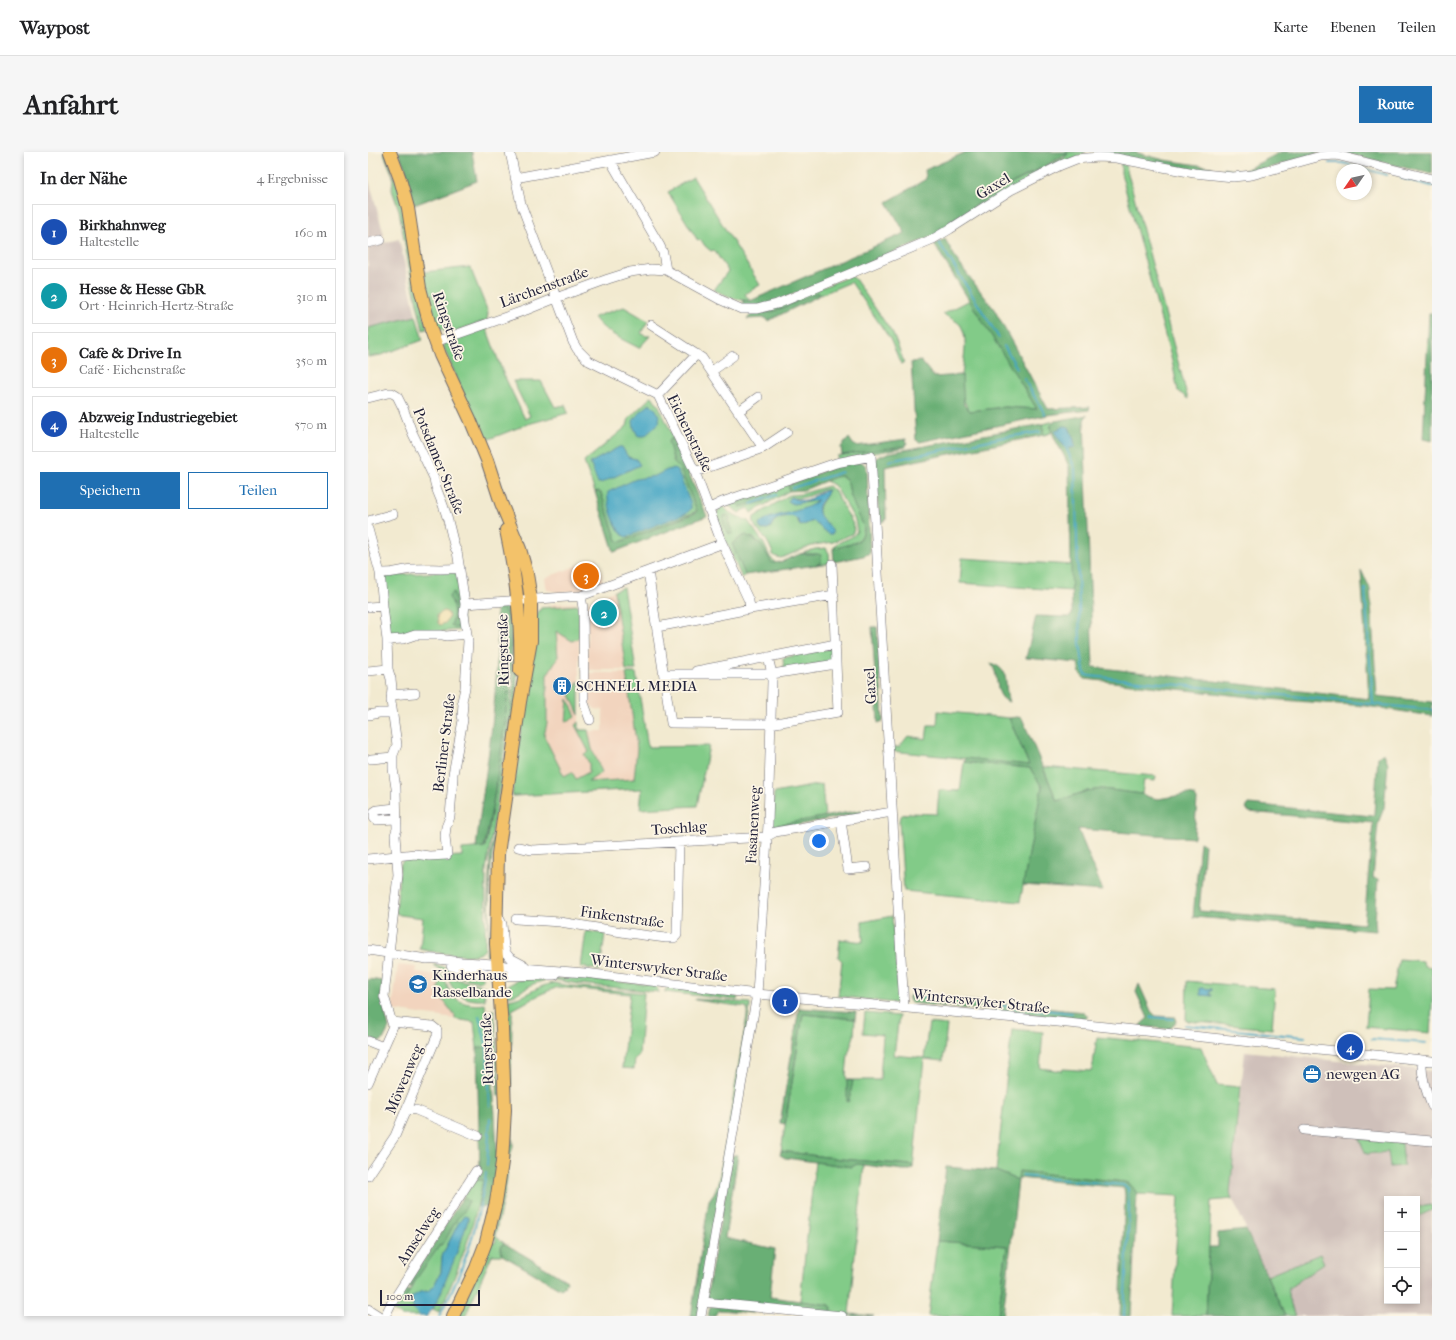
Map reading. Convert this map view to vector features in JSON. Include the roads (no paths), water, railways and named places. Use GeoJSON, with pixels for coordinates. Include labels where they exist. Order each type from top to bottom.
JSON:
{"type":"FeatureCollection","features":[{"type":"Feature","properties":{"kind":"main road","name":"Ringstraße"},"geometry":{"type":"LineString","coordinates":[[390,152],[400,179],[408,208],[420,288],[435,342],[484,454],[501,503],[524,561],[531,599],[531,641],[520,702],[498,854],[496,912],[505,1110],[500,1182],[486,1242],[476,1268],[453,1316]]}},
{"type":"Feature","properties":{"kind":"main road","name":"Ringstraße"},"geometry":{"type":"LineString","coordinates":[[501,503],[518,601],[520,702]]}},
{"type":"Feature","properties":{"kind":"street","name":"Eichenstraße"},"geometry":{"type":"LineString","coordinates":[[510,152],[521,204],[577,350],[589,361],[658,395],[695,472],[721,541],[749,601],[750,609]]}},
{"type":"Feature","properties":{"kind":"street"},"geometry":{"type":"LineString","coordinates":[[515,178],[655,152]]}},
{"type":"Feature","properties":{"kind":"street","name":"Gaxel"},"geometry":{"type":"LineString","coordinates":[[666,270],[721,300],[741,309],[757,309],[785,301],[933,239],[1011,190],[1061,165],[1076,160],[1099,157],[1116,158],[1194,173],[1233,177],[1252,175],[1328,154],[1432,179]]}},
{"type":"Feature","properties":{"kind":"street"},"geometry":{"type":"LineString","coordinates":[[610,160],[660,246],[663,253],[666,270]]}},
{"type":"Feature","properties":{"kind":"street"},"geometry":{"type":"LineString","coordinates":[[368,243],[381,240]]}},
{"type":"Feature","properties":{"kind":"street","name":"Lärchenstraße"},"geometry":{"type":"LineString","coordinates":[[435,342],[630,272],[651,269],[666,270]]}},
{"type":"Feature","properties":{"kind":"street"},"geometry":{"type":"LineString","coordinates":[[651,324],[702,358],[763,448]]}},
{"type":"Feature","properties":{"kind":"street"},"geometry":{"type":"LineString","coordinates":[[658,395],[697,354]]}},
{"type":"Feature","properties":{"kind":"street"},"geometry":{"type":"LineString","coordinates":[[712,371],[734,356]]}},
{"type":"Feature","properties":{"kind":"street","name":"Potsdamer Straße"},"geometry":{"type":"LineString","coordinates":[[368,398],[392,393],[399,399],[412,432],[434,478],[436,488],[447,515],[457,551],[465,604]]}},
{"type":"Feature","properties":{"kind":"street"},"geometry":{"type":"LineString","coordinates":[[739,411],[758,397]]}},
{"type":"Feature","properties":{"kind":"street"},"geometry":{"type":"LineString","coordinates":[[695,472],[763,448],[787,432]]}},
{"type":"Feature","properties":{"kind":"street","name":"Gaxel"},"geometry":{"type":"LineString","coordinates":[[708,509],[722,502],[836,463],[871,456],[904,1007]]}},
{"type":"Feature","properties":{"kind":"street"},"geometry":{"type":"LineString","coordinates":[[368,521],[393,514]]}},
{"type":"Feature","properties":{"kind":"street"},"geometry":{"type":"LineString","coordinates":[[368,1083],[393,1026],[384,996],[398,875],[398,856],[396,849],[396,793],[393,757],[396,745],[392,713],[392,679],[388,669],[387,640],[380,573],[369,534]]}},
{"type":"Feature","properties":{"kind":"street"},"geometry":{"type":"LineString","coordinates":[[465,604],[581,596],[718,544],[721,541]]}},
{"type":"Feature","properties":{"kind":"street"},"geometry":{"type":"LineString","coordinates":[[648,571],[671,723],[770,724],[838,712],[832,564]]}},
{"type":"Feature","properties":{"kind":"street"},"geometry":{"type":"LineString","coordinates":[[380,573],[396,573],[409,569],[442,570],[460,568]]}},
{"type":"Feature","properties":{"kind":"street"},"geometry":{"type":"LineString","coordinates":[[657,627],[834,595]]}},
{"type":"Feature","properties":{"kind":"street"},"geometry":{"type":"LineString","coordinates":[[581,596],[583,608],[584,703],[590,720]]}},
{"type":"Feature","properties":{"kind":"street","name":"Berliner Straße"},"geometry":{"type":"LineString","coordinates":[[398,856],[415,854],[429,856],[446,855],[446,827],[450,817],[453,774],[463,720],[462,716],[464,704],[462,701],[465,688],[468,645],[464,614],[465,604]]}},
{"type":"Feature","properties":{"kind":"street"},"geometry":{"type":"LineString","coordinates":[[368,607],[384,606]]}},
{"type":"Feature","properties":{"kind":"street"},"geometry":{"type":"LineString","coordinates":[[387,640],[403,639],[416,635],[446,636],[467,634]]}},
{"type":"Feature","properties":{"kind":"street"},"geometry":{"type":"LineString","coordinates":[[679,674],[836,644]]}},
{"type":"Feature","properties":{"kind":"street","name":"Fasanenweg"},"geometry":{"type":"LineString","coordinates":[[702,1316],[757,994],[766,837],[772,674],[768,657]]}},
{"type":"Feature","properties":{"kind":"street"},"geometry":{"type":"LineString","coordinates":[[664,674],[772,674],[836,664]]}},
{"type":"Feature","properties":{"kind":"street"},"geometry":{"type":"LineString","coordinates":[[368,671],[388,669]]}},
{"type":"Feature","properties":{"kind":"street"},"geometry":{"type":"LineString","coordinates":[[392,695],[415,693]]}},
{"type":"Feature","properties":{"kind":"street"},"geometry":{"type":"LineString","coordinates":[[368,715],[392,713]]}},
{"type":"Feature","properties":{"kind":"street"},"geometry":{"type":"LineString","coordinates":[[372,759],[393,757]]}},
{"type":"Feature","properties":{"kind":"street"},"geometry":{"type":"LineString","coordinates":[[396,808],[377,810],[374,812],[374,818],[376,820],[396,819]]}},
{"type":"Feature","properties":{"kind":"street","name":"Toschlag"},"geometry":{"type":"LineString","coordinates":[[518,847],[532,850],[766,837],[775,832],[892,812]]}},
{"type":"Feature","properties":{"kind":"street"},"geometry":{"type":"LineString","coordinates":[[841,821],[848,870],[867,867]]}},
{"type":"Feature","properties":{"kind":"street","name":"Finkenstraße"},"geometry":{"type":"LineString","coordinates":[[516,919],[560,922],[643,935],[674,938],[677,935],[678,930],[678,842]]}},
{"type":"Feature","properties":{"kind":"street"},"geometry":{"type":"LineString","coordinates":[[368,859],[398,856]]}},
{"type":"Feature","properties":{"kind":"street","name":"Winterswyker Straße"},"geometry":{"type":"LineString","coordinates":[[496,912],[502,924],[504,948],[506,953],[510,958],[528,968]]}},
{"type":"Feature","properties":{"kind":"street","name":"Winterswyker Straße"},"geometry":{"type":"LineString","coordinates":[[368,950],[498,970],[510,967],[528,968],[757,994],[904,1007],[1432,1061]]}},
{"type":"Feature","properties":{"kind":"street"},"geometry":{"type":"LineString","coordinates":[[498,970],[584,977],[597,975]]}},
{"type":"Feature","properties":{"kind":"street","name":"Möwenweg"},"geometry":{"type":"LineString","coordinates":[[368,1176],[395,1136],[437,1036],[437,1030],[432,1026],[392,1022]]}},
{"type":"Feature","properties":{"kind":"street"},"geometry":{"type":"LineString","coordinates":[[368,1041],[383,1047]]}},
{"type":"Feature","properties":{"kind":"street"},"geometry":{"type":"LineString","coordinates":[[1422,1060],[1422,1072],[1425,1088],[1432,1106]]}},
{"type":"Feature","properties":{"kind":"street"},"geometry":{"type":"LineString","coordinates":[[407,1109],[416,1110],[478,1136]]}},
{"type":"Feature","properties":{"kind":"street"},"geometry":{"type":"LineString","coordinates":[[1304,1130],[1432,1141]]}},
{"type":"Feature","properties":{"kind":"street","name":"Amselweg"},"geometry":{"type":"LineString","coordinates":[[385,1316],[390,1304],[476,1171]]}},
{"type":"Feature","properties":{"kind":"street"},"geometry":{"type":"LineString","coordinates":[[704,1302],[842,1316]]}},
{"type":"Feature","properties":{"kind":"street"},"geometry":{"type":"LineString","coordinates":[[368,1309],[379,1316]]}},
{"type":"Feature","properties":{"kind":"water"},"geometry":{"type":"Polygon","coordinates":[[[650,404],[658,412],[659,423],[645,436],[638,436],[634,428],[633,421],[639,413],[650,404]]]}},
{"type":"Feature","properties":{"kind":"water"},"geometry":{"type":"Polygon","coordinates":[[[1065,426],[1069,427],[1075,447],[1066,449],[1055,433],[1055,431],[1065,426]]]}},
{"type":"Feature","properties":{"kind":"water"},"geometry":{"type":"Polygon","coordinates":[[[619,447],[622,447],[628,457],[636,459],[640,465],[598,483],[590,463],[619,447]]]}},
{"type":"Feature","properties":{"kind":"water"},"geometry":{"type":"Polygon","coordinates":[[[674,468],[677,470],[691,504],[691,509],[687,513],[626,537],[622,535],[612,517],[608,492],[636,479],[655,476],[674,468]]]}},
{"type":"Feature","properties":{"kind":"water"},"geometry":{"type":"Polygon","coordinates":[[[828,490],[819,506],[819,511],[821,518],[829,526],[833,533],[832,534],[828,534],[813,521],[801,526],[797,519],[792,516],[781,517],[774,521],[770,528],[763,530],[760,528],[759,525],[769,518],[805,508],[818,500],[793,504],[788,501],[790,497],[806,500],[828,490]]]}},
{"type":"Feature","properties":{"kind":"water"},"geometry":{"type":"Polygon","coordinates":[[[1200,988],[1212,989],[1212,991],[1210,991],[1210,995],[1212,996],[1200,995],[1200,988]]]}},
{"type":"Feature","properties":{"kind":"water"},"geometry":{"type":"Polygon","coordinates":[[[464,1216],[468,1217],[468,1220],[439,1297],[427,1316],[419,1316],[413,1307],[412,1297],[420,1292],[428,1291],[433,1287],[441,1272],[442,1256],[458,1224],[464,1216]]]}},
{"type":"Feature","properties":{"kind":"waterway"},"geometry":{"type":"LineString","coordinates":[[1329,163],[1343,163],[1387,175]]}},
{"type":"Feature","properties":{"kind":"waterway"},"geometry":{"type":"LineString","coordinates":[[1401,178],[1432,186]]}},
{"type":"Feature","properties":{"kind":"waterway"},"geometry":{"type":"LineString","coordinates":[[939,242],[999,338]]}},
{"type":"Feature","properties":{"kind":"waterway"},"geometry":{"type":"LineString","coordinates":[[1004,346],[1017,368]]}},
{"type":"Feature","properties":{"kind":"waterway"},"geometry":{"type":"LineString","coordinates":[[1024,379],[1045,414]]}},
{"type":"Feature","properties":{"kind":"waterway"},"geometry":{"type":"LineString","coordinates":[[889,461],[999,438],[1040,432]]}},
{"type":"Feature","properties":{"kind":"waterway"},"geometry":{"type":"LineString","coordinates":[[1066,447],[1075,469],[1080,643],[1084,671],[1086,675],[1432,710]]}},
{"type":"Feature","properties":{"kind":"waterway"},"geometry":{"type":"LineString","coordinates":[[792,488],[842,472]]}},
{"type":"Feature","properties":{"kind":"waterway"},"geometry":{"type":"LineString","coordinates":[[751,504],[776,495]]}},
{"type":"Feature","properties":{"kind":"waterway"},"geometry":{"type":"LineString","coordinates":[[1365,589],[1373,704]]}},
{"type":"Feature","properties":{"kind":"waterway"},"geometry":{"type":"LineString","coordinates":[[915,996],[978,1003]]}},
{"type":"Feature","properties":{"kind":"waterway"},"geometry":{"type":"LineString","coordinates":[[986,1004],[1072,1013]]}},
{"type":"Feature","properties":{"kind":"waterway"},"geometry":{"type":"LineString","coordinates":[[479,1016],[487,1047],[490,1106]]}},
{"type":"Feature","properties":{"kind":"waterway"},"geometry":{"type":"LineString","coordinates":[[1151,1017],[1173,1019]]}},
{"type":"Feature","properties":{"kind":"waterway"},"geometry":{"type":"LineString","coordinates":[[1185,1025],[1305,1037]]}},
{"type":"Feature","properties":{"kind":"waterway"},"geometry":{"type":"LineString","coordinates":[[1371,1039],[1426,1043]]}},
{"type":"Feature","properties":{"kind":"waterway"},"geometry":{"type":"LineString","coordinates":[[487,1165],[490,1118]]}},
{"type":"Feature","properties":{"kind":"waterway"},"geometry":{"type":"LineString","coordinates":[[439,1316],[456,1281],[469,1247],[479,1211],[486,1173]]}},
{"type":"Feature","properties":{"kind":"waterway"},"geometry":{"type":"LineString","coordinates":[[1022,1176],[1123,1185],[1128,1188],[1129,1210],[1124,1316]]}},
{"type":"Feature","properties":{"kind":"place","name":"Cafe & Drive In"},"geometry":{"type":"Point","coordinates":[586,576]}},
{"type":"Feature","properties":{"kind":"place","name":"Hesse & Hesse GbR"},"geometry":{"type":"Point","coordinates":[604,613]}},
{"type":"Feature","properties":{"kind":"place","name":"SCHNELL MEDIA"},"geometry":{"type":"Point","coordinates":[562,686]}},
{"type":"Feature","properties":{"kind":"place","name":"Kinderhaus Rasselbande"},"geometry":{"type":"Point","coordinates":[418,984]}},
{"type":"Feature","properties":{"kind":"place","name":"Birkhahnweg"},"geometry":{"type":"Point","coordinates":[785,1001]}},
{"type":"Feature","properties":{"kind":"place","name":"Abzweig Industriegebiet"},"geometry":{"type":"Point","coordinates":[1350,1047]}},
{"type":"Feature","properties":{"kind":"place","name":"newgen AG"},"geometry":{"type":"Point","coordinates":[1312,1074]}}]}
